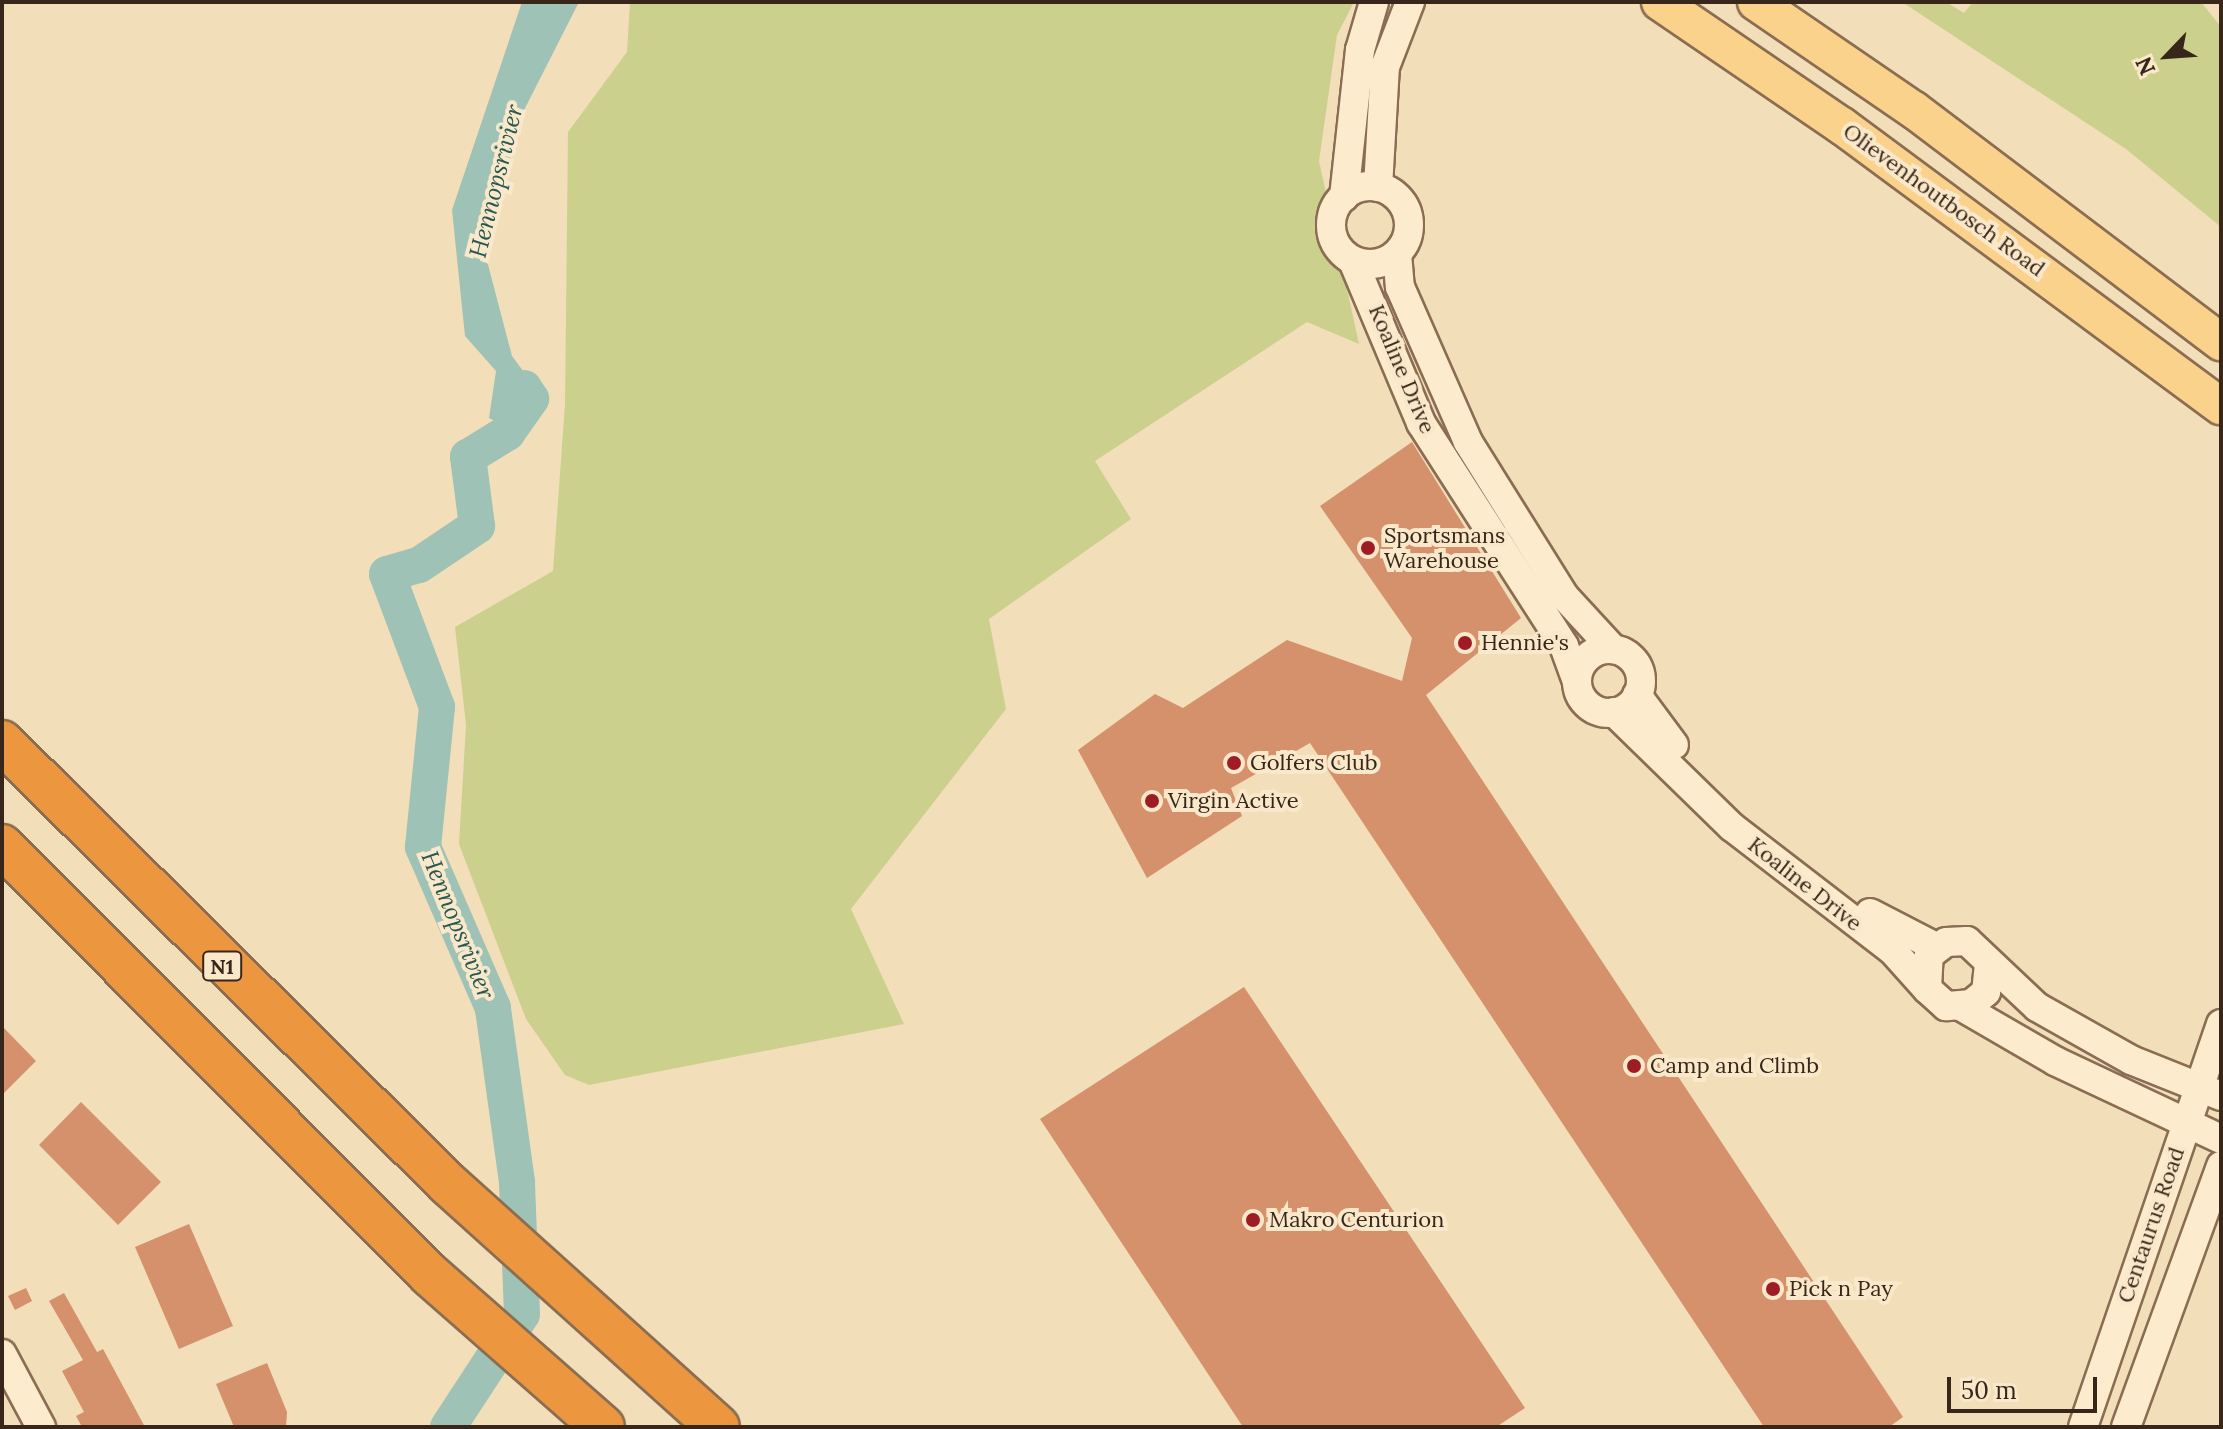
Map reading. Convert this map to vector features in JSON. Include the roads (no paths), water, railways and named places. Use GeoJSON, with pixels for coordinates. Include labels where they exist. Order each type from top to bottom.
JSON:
{"type":"FeatureCollection","features":[{"type":"Feature","properties":{"kind":"highway","name":"N1"},"geometry":{"type":"LineString","coordinates":[[2,742],[448,1184],[718,1427]]}},
{"type":"Feature","properties":{"kind":"highway"},"geometry":{"type":"LineString","coordinates":[[2,846],[430,1275],[603,1427]]}},
{"type":"Feature","properties":{"kind":"main road","name":"Olievenhoutbosch Road"},"geometry":{"type":"LineString","coordinates":[[1660,2],[1842,126],[2221,406]]}},
{"type":"Feature","properties":{"kind":"main road"},"geometry":{"type":"LineString","coordinates":[[1756,2],[1914,110],[2221,342]]}},
{"type":"Feature","properties":{"kind":"street","name":"Koaline Drive"},"geometry":{"type":"LineString","coordinates":[[1374,2],[1360,50],[1344,197],[1331,231],[1353,261],[1413,406],[1564,646],[1577,681]]}},
{"type":"Feature","properties":{"kind":"street"},"geometry":{"type":"LineString","coordinates":[[1344,197],[1378,187],[1385,67],[1410,2]]}},
{"type":"Feature","properties":{"kind":"street","name":"Koaline Drive"},"geometry":{"type":"LineString","coordinates":[[1378,187],[1395,195],[1409,219],[1397,254],[1400,287],[1441,391],[1525,537],[1587,626],[1613,649]]}},
{"type":"Feature","properties":{"kind":"street"},"geometry":{"type":"LineString","coordinates":[[1353,261],[1371,265],[1397,254]]}},
{"type":"Feature","properties":{"kind":"street"},"geometry":{"type":"LineString","coordinates":[[1413,406],[1441,391]]}},
{"type":"Feature","properties":{"kind":"street"},"geometry":{"type":"LineString","coordinates":[[1613,649],[1637,666],[1637,695],[1614,712],[1585,703],[1577,681],[1584,660],[1613,649]]}},
{"type":"Feature","properties":{"kind":"street","name":"Koaline Drive"},"geometry":{"type":"LineString","coordinates":[[1637,695],[1659,729],[1742,812],[1835,889],[1936,947]]}},
{"type":"Feature","properties":{"kind":"street","name":"Koaline Drive"},"geometry":{"type":"LineString","coordinates":[[1614,712],[1732,827],[1892,950],[1927,989]]}},
{"type":"Feature","properties":{"kind":"street"},"geometry":{"type":"LineString","coordinates":[[2210,1091],[2131,1060],[2037,1007],[1967,941],[1936,947],[1924,966],[1927,989],[1946,1006],[1962,1007],[2184,1125],[2221,1139]]}},
{"type":"Feature","properties":{"kind":"street"},"geometry":{"type":"LineString","coordinates":[[1962,1007],[1986,992],[1989,964]]}},
{"type":"Feature","properties":{"kind":"street","name":"Centaurus Road"},"geometry":{"type":"LineString","coordinates":[[2083,1427],[2184,1125],[2210,1091],[2221,1024]]}},
{"type":"Feature","properties":{"kind":"street","name":"Centaurus Road"},"geometry":{"type":"LineString","coordinates":[[2126,1427],[2221,1166]]}},
{"type":"Feature","properties":{"kind":"street"},"geometry":{"type":"LineString","coordinates":[[2,1354],[41,1427]]}},
{"type":"Feature","properties":{"kind":"water"},"geometry":{"type":"Polygon","coordinates":[[[522,2],[579,2],[520,118],[486,257],[512,356],[543,398],[517,432],[489,418],[496,371],[465,336],[452,210],[522,2]]]}},
{"type":"Feature","properties":{"kind":"waterway","name":"Hennopsrivier"},"geometry":{"type":"LineString","coordinates":[[448,1427],[522,1314],[517,1182],[493,1008],[423,847],[437,707],[387,574],[419,565],[477,526],[468,457],[507,433],[531,399],[524,388]]}},
{"type":"Feature","properties":{"kind":"place","name":"Sportsmans Warehouse"},"geometry":{"type":"Point","coordinates":[1368,548]}},
{"type":"Feature","properties":{"kind":"place","name":"Hennie's"},"geometry":{"type":"Point","coordinates":[1465,643]}},
{"type":"Feature","properties":{"kind":"place","name":"Golfers Club"},"geometry":{"type":"Point","coordinates":[1234,763]}},
{"type":"Feature","properties":{"kind":"place","name":"Virgin Active"},"geometry":{"type":"Point","coordinates":[1152,801]}},
{"type":"Feature","properties":{"kind":"place","name":"Camp and Climb"},"geometry":{"type":"Point","coordinates":[1634,1066]}},
{"type":"Feature","properties":{"kind":"place","name":"Makro Centurion"},"geometry":{"type":"Point","coordinates":[1253,1220]}},
{"type":"Feature","properties":{"kind":"place","name":"Pick n Pay"},"geometry":{"type":"Point","coordinates":[1773,1289]}}]}
